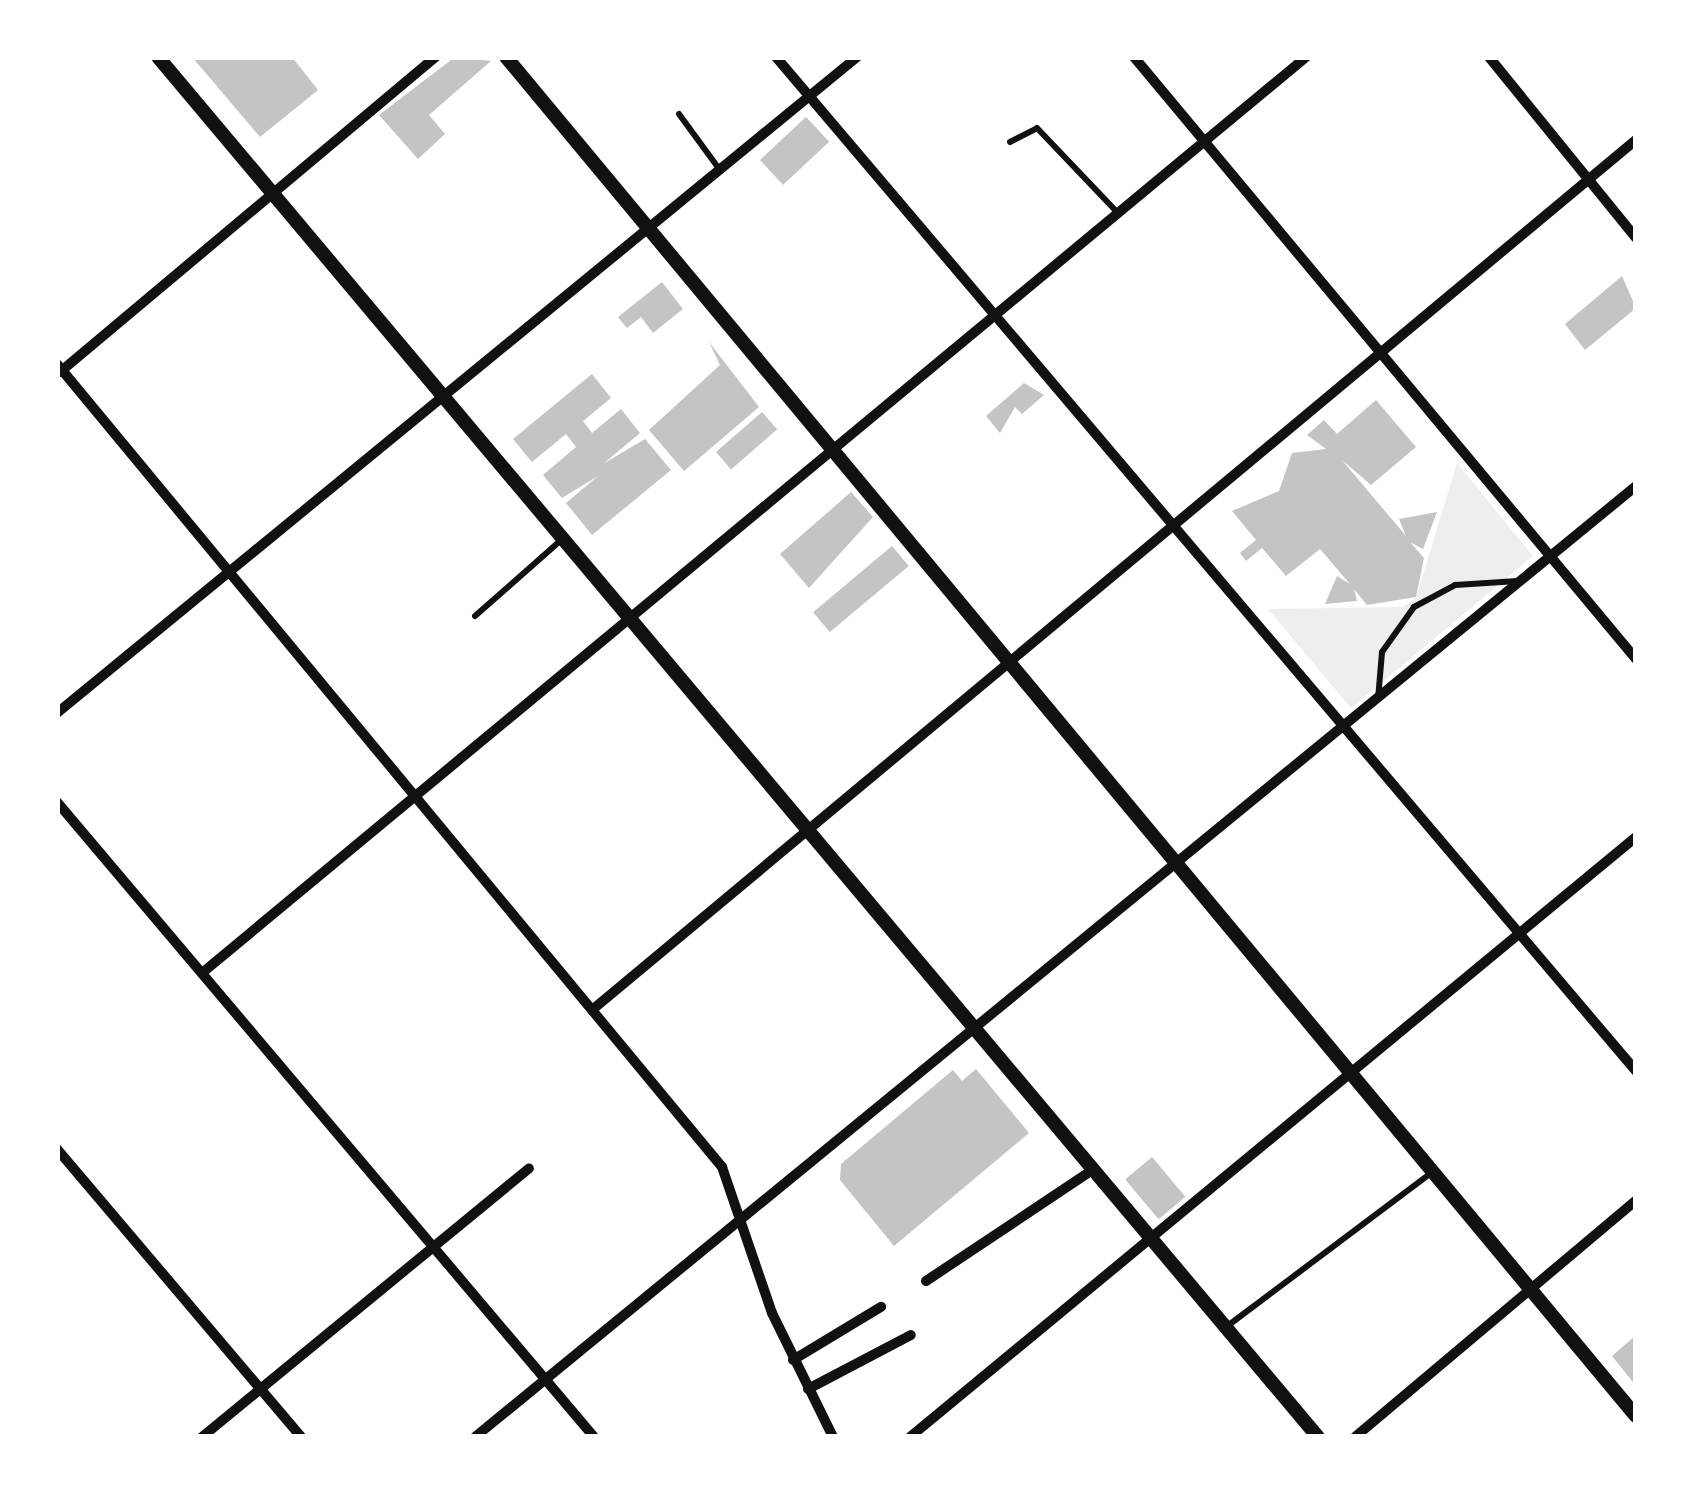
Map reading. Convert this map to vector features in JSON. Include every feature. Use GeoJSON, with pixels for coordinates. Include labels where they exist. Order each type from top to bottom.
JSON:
{"type":"FeatureCollection","features":[{"type":"Feature","properties":{"kind":"street"},"geometry":{"type":"LineString","coordinates":[[158,57],[1318,1437]]}},
{"type":"Feature","properties":{"kind":"street"},"geometry":{"type":"LineString","coordinates":[[436,57],[59,369],[231,568],[722,1167],[793,1360],[833,1437]]}},
{"type":"Feature","properties":{"kind":"street"},"geometry":{"type":"LineString","coordinates":[[506,57],[826,452],[1636,1416]]}},
{"type":"Feature","properties":{"kind":"street"},"geometry":{"type":"LineString","coordinates":[[776,57],[998,310],[1343,730],[1522,931],[1636,1071]]}},
{"type":"Feature","properties":{"kind":"street"},"geometry":{"type":"LineString","coordinates":[[57,713],[857,57]]}},
{"type":"Feature","properties":{"kind":"street"},"geometry":{"type":"LineString","coordinates":[[1134,57],[1636,659]]}},
{"type":"Feature","properties":{"kind":"street"},"geometry":{"type":"LineString","coordinates":[[202,974],[414,793],[1306,57]]}},
{"type":"Feature","properties":{"kind":"street"},"geometry":{"type":"LineString","coordinates":[[1489,57],[1636,238]]}},
{"type":"Feature","properties":{"kind":"street"},"geometry":{"type":"LineString","coordinates":[[592,1010],[1636,140]]}},
{"type":"Feature","properties":{"kind":"street"},"geometry":{"type":"LineString","coordinates":[[476,1437],[1636,486]]}},
{"type":"Feature","properties":{"kind":"street"},"geometry":{"type":"LineString","coordinates":[[57,802],[594,1437]]}},
{"type":"Feature","properties":{"kind":"street"},"geometry":{"type":"LineString","coordinates":[[910,1437],[1636,837]]}},
{"type":"Feature","properties":{"kind":"street"},"geometry":{"type":"LineString","coordinates":[[57,1149],[301,1437]]}},
{"type":"Feature","properties":{"kind":"street"},"geometry":{"type":"LineString","coordinates":[[202,1437],[530,1168]]}},
{"type":"Feature","properties":{"kind":"street"},"geometry":{"type":"LineString","coordinates":[[926,1281],[1094,1169]]}},
{"type":"Feature","properties":{"kind":"street"},"geometry":{"type":"LineString","coordinates":[[1355,1437],[1636,1200]]}},
{"type":"Feature","properties":{"kind":"street"},"geometry":{"type":"LineString","coordinates":[[793,1360],[881,1307]]}},
{"type":"Feature","properties":{"kind":"street"},"geometry":{"type":"LineString","coordinates":[[808,1389],[911,1334]]}},
{"type":"Feature","properties":{"kind":"lane"},"geometry":{"type":"LineString","coordinates":[[679,114],[721,170]]}},
{"type":"Feature","properties":{"kind":"lane"},"geometry":{"type":"LineString","coordinates":[[1010,142],[1037,128],[1117,212]]}},
{"type":"Feature","properties":{"kind":"lane"},"geometry":{"type":"LineString","coordinates":[[475,616],[563,538]]}},
{"type":"Feature","properties":{"kind":"lane"},"geometry":{"type":"LineString","coordinates":[[1378,702],[1382,652],[1414,607],[1455,584],[1522,581]]}},
{"type":"Feature","properties":{"kind":"lane"},"geometry":{"type":"LineString","coordinates":[[1226,1327],[1433,1172]]}},
{"type":"Feature","properties":{"kind":"shaded area"},"geometry":{"type":"Polygon","coordinates":[[[1457,463],[1533,556],[1351,708],[1268,609],[1403,607],[1416,598],[1457,463]]]}},
{"type":"Feature","properties":{"kind":"building"},"geometry":{"type":"Polygon","coordinates":[[[192,57],[292,57],[318,90],[260,137],[192,57]]]}},
{"type":"Feature","properties":{"kind":"building"},"geometry":{"type":"Polygon","coordinates":[[[455,57],[491,61],[429,115],[445,134],[418,159],[379,115],[455,57]]]}},
{"type":"Feature","properties":{"kind":"building"},"geometry":{"type":"Polygon","coordinates":[[[806,117],[829,142],[783,185],[760,160],[806,117]]]}},
{"type":"Feature","properties":{"kind":"building"},"geometry":{"type":"Polygon","coordinates":[[[1622,276],[1636,308],[1585,350],[1565,324],[1622,276]]]}},
{"type":"Feature","properties":{"kind":"building"},"geometry":{"type":"Polygon","coordinates":[[[662,282],[683,309],[653,333],[641,317],[627,328],[618,317],[662,282]]]}},
{"type":"Feature","properties":{"kind":"building"},"geometry":{"type":"Polygon","coordinates":[[[709,342],[759,407],[684,471],[649,430],[720,365],[709,342]]]}},
{"type":"Feature","properties":{"kind":"building"},"geometry":{"type":"Polygon","coordinates":[[[592,374],[611,398],[583,421],[592,433],[621,409],[640,433],[603,464],[645,439],[671,470],[592,535],[566,503],[598,476],[562,498],[543,475],[576,447],[566,434],[532,462],[513,439],[592,374]]]}},
{"type":"Feature","properties":{"kind":"building"},"geometry":{"type":"Polygon","coordinates":[[[1024,383],[1044,395],[1022,414],[1015,407],[1000,433],[986,416],[1024,383]]]}},
{"type":"Feature","properties":{"kind":"building"},"geometry":{"type":"Polygon","coordinates":[[[1376,400],[1416,447],[1371,485],[1342,460],[1406,536],[1399,519],[1437,512],[1423,549],[1410,542],[1424,558],[1416,597],[1367,605],[1354,589],[1357,601],[1325,604],[1337,576],[1350,584],[1320,549],[1286,576],[1262,548],[1246,561],[1240,553],[1256,540],[1232,511],[1279,491],[1292,453],[1326,449],[1307,435],[1324,420],[1337,434],[1376,400]]]}},
{"type":"Feature","properties":{"kind":"building"},"geometry":{"type":"Polygon","coordinates":[[[762,412],[777,429],[731,469],[716,452],[762,412]]]}},
{"type":"Feature","properties":{"kind":"building"},"geometry":{"type":"Polygon","coordinates":[[[851,492],[873,517],[809,588],[780,554],[851,492]]]}},
{"type":"Feature","properties":{"kind":"building"},"geometry":{"type":"Polygon","coordinates":[[[892,546],[909,566],[830,632],[813,612],[892,546]]]}},
{"type":"Feature","properties":{"kind":"building"},"geometry":{"type":"Polygon","coordinates":[[[976,1069],[1029,1133],[894,1246],[840,1180],[841,1164],[953,1070],[962,1081],[976,1069]]]}},
{"type":"Feature","properties":{"kind":"building"},"geometry":{"type":"Polygon","coordinates":[[[1152,1157],[1185,1197],[1159,1219],[1125,1179],[1152,1157]]]}},
{"type":"Feature","properties":{"kind":"building"},"geometry":{"type":"Polygon","coordinates":[[[1636,1335],[1636,1386],[1612,1356],[1636,1335]]]}}]}
